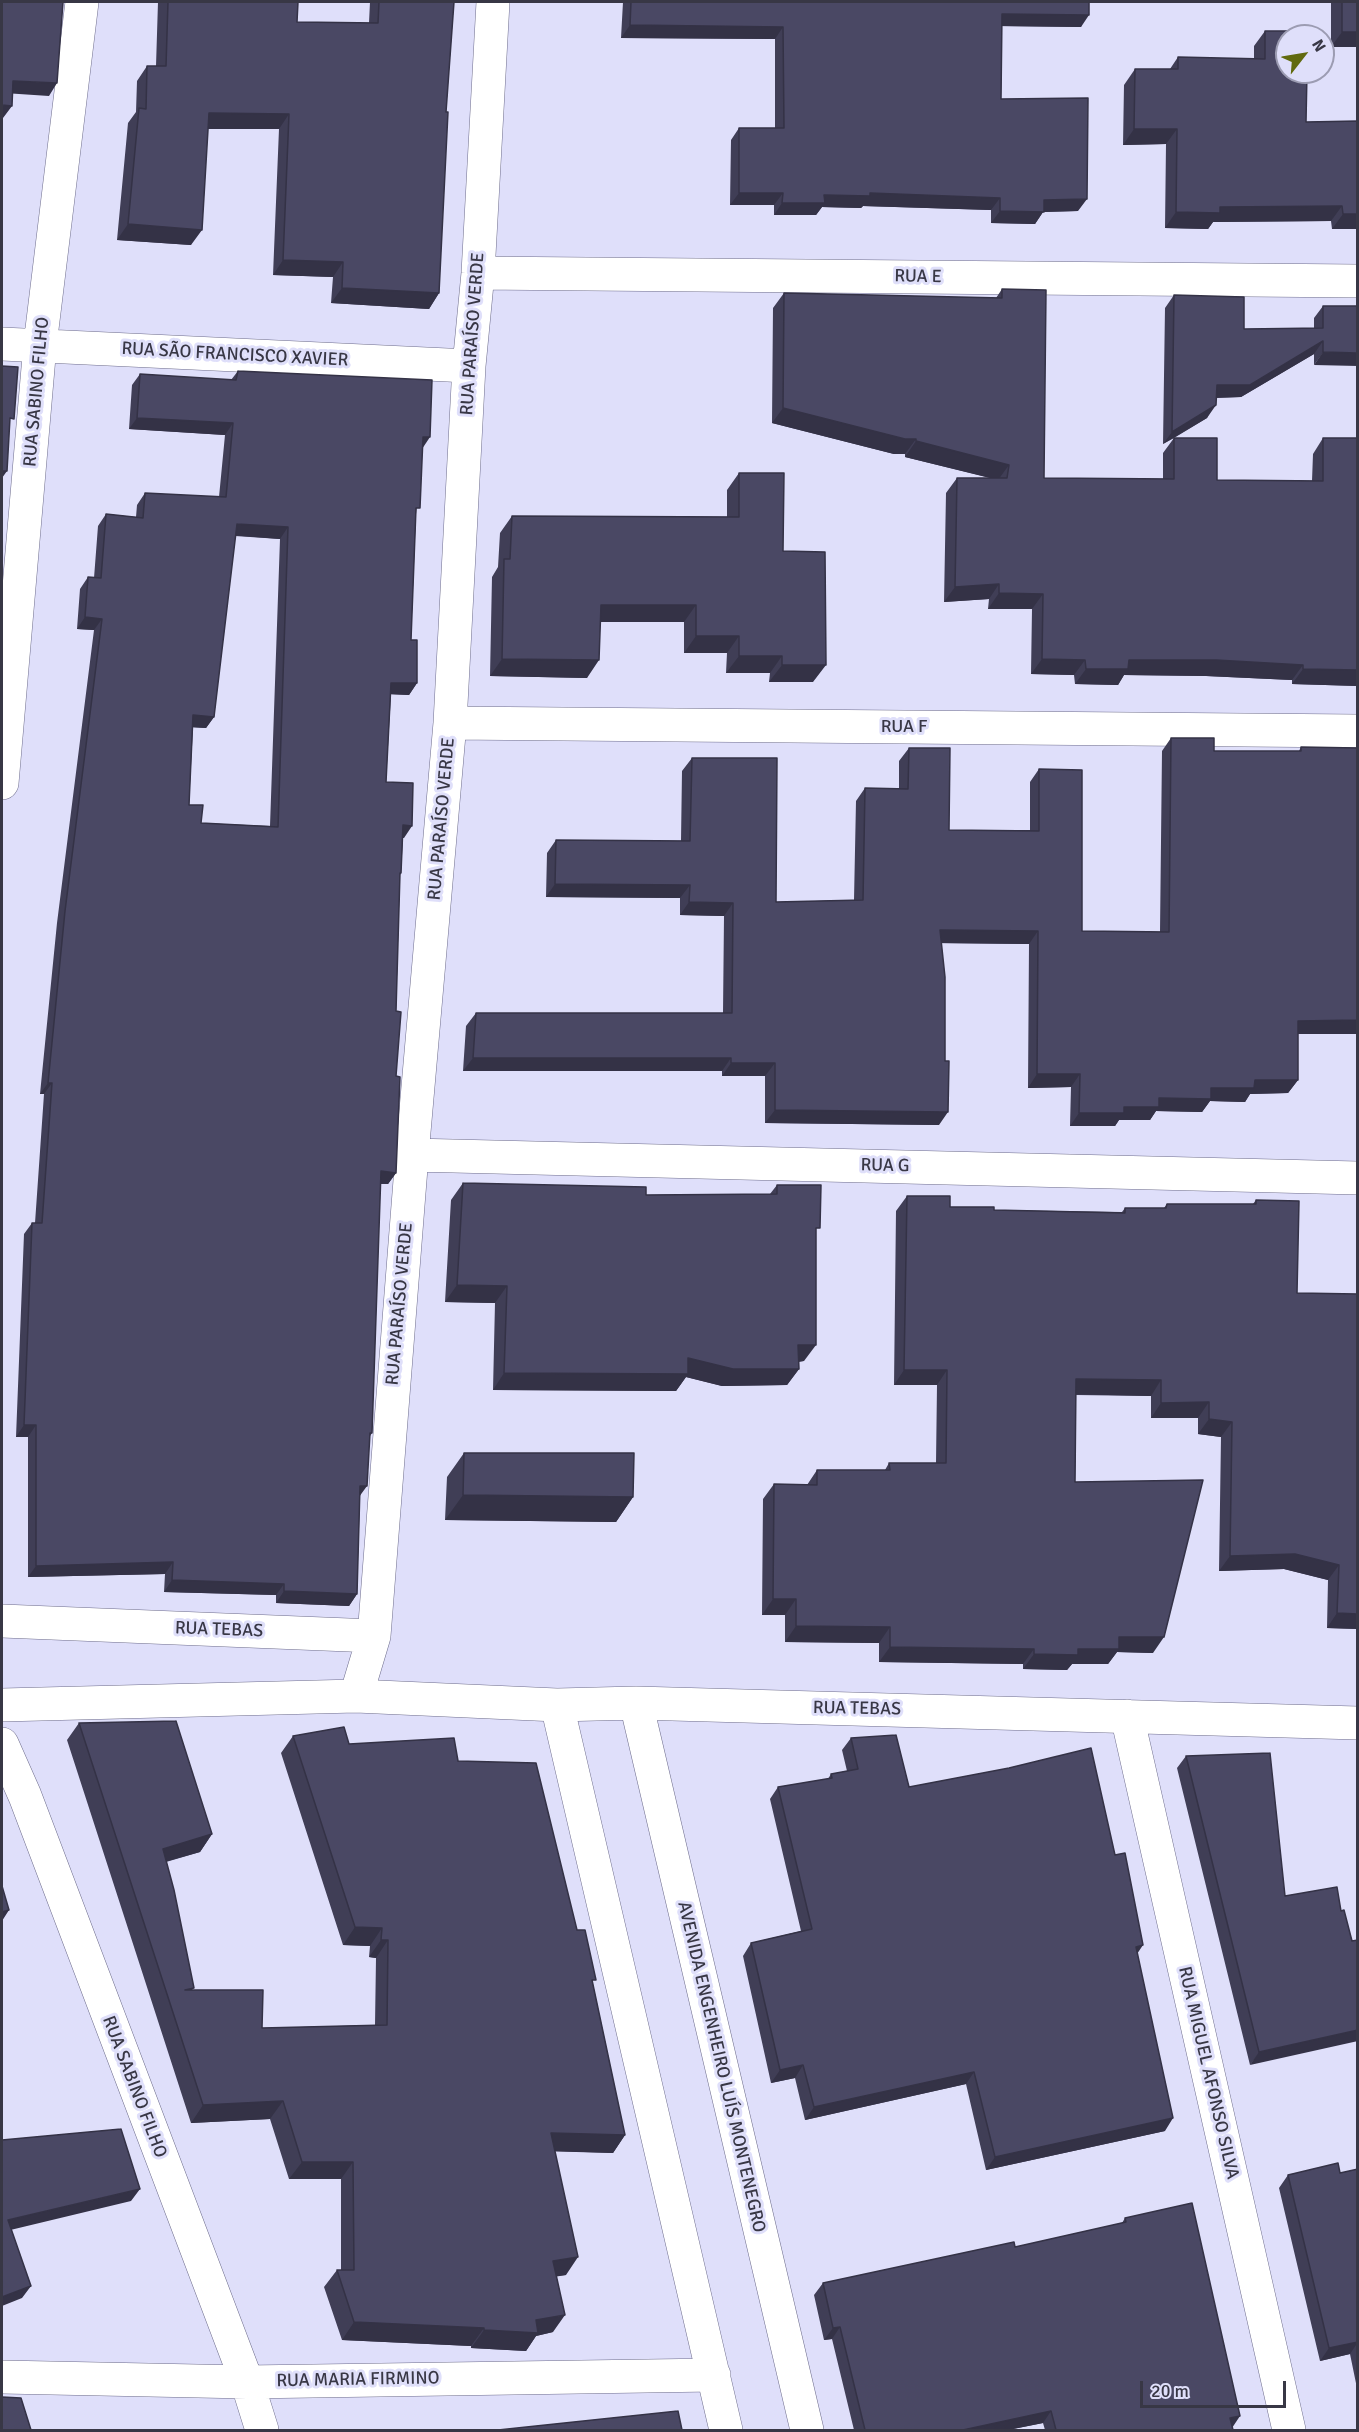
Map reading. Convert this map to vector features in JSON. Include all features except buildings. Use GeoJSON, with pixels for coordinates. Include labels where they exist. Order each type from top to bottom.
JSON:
{"type":"FeatureCollection","features":[{"type":"Feature","properties":{"kind":"street","name":"RUA SABINO FILHO"},"geometry":{"type":"LineString","coordinates":[[2,783],[40,345],[82,2]]}},
{"type":"Feature","properties":{"kind":"street","name":"RUA PARAÍSO VERDE"},"geometry":{"type":"LineString","coordinates":[[374,1636],[412,1155],[450,723],[469,366],[478,273],[493,2]]}},
{"type":"Feature","properties":{"kind":"street","name":"RUA E"},"geometry":{"type":"LineString","coordinates":[[478,273],[1358,281]]}},
{"type":"Feature","properties":{"kind":"street","name":"RUA SÃO FRANCISCO XAVIER"},"geometry":{"type":"LineString","coordinates":[[2,344],[469,366]]}},
{"type":"Feature","properties":{"kind":"street","name":"RUA F"},"geometry":{"type":"LineString","coordinates":[[450,723],[1358,731]]}},
{"type":"Feature","properties":{"kind":"street","name":"RUA G"},"geometry":{"type":"LineString","coordinates":[[412,1155],[1358,1178]]}},
{"type":"Feature","properties":{"kind":"street","name":"RUA TEBAS"},"geometry":{"type":"LineString","coordinates":[[2,1621],[374,1636]]}},
{"type":"Feature","properties":{"kind":"street"},"geometry":{"type":"LineString","coordinates":[[356,1696],[374,1636]]}},
{"type":"Feature","properties":{"kind":"street","name":"RUA TEBAS"},"geometry":{"type":"LineString","coordinates":[[2,1705],[356,1696],[557,1705],[636,1703],[1358,1723]]}},
{"type":"Feature","properties":{"kind":"street","name":"AVENIDA ENGENHEIRO LUÍS MONTENEGRO"},"geometry":{"type":"LineString","coordinates":[[636,1703],[807,2430]]}},
{"type":"Feature","properties":{"kind":"street"},"geometry":{"type":"LineString","coordinates":[[557,1705],[726,2430]]}},
{"type":"Feature","properties":{"kind":"street","name":"RUA MIGUEL AFONSO SILVA"},"geometry":{"type":"LineString","coordinates":[[1127,1716],[1289,2430]]}},
{"type":"Feature","properties":{"kind":"street","name":"RUA SABINO FILHO"},"geometry":{"type":"LineString","coordinates":[[2,1744],[25,1796],[247,2382],[262,2430]]}},
{"type":"Feature","properties":{"kind":"street","name":"RUA MARIA FIRMINO"},"geometry":{"type":"LineString","coordinates":[[2,2377],[247,2382],[714,2375]]}}]}
